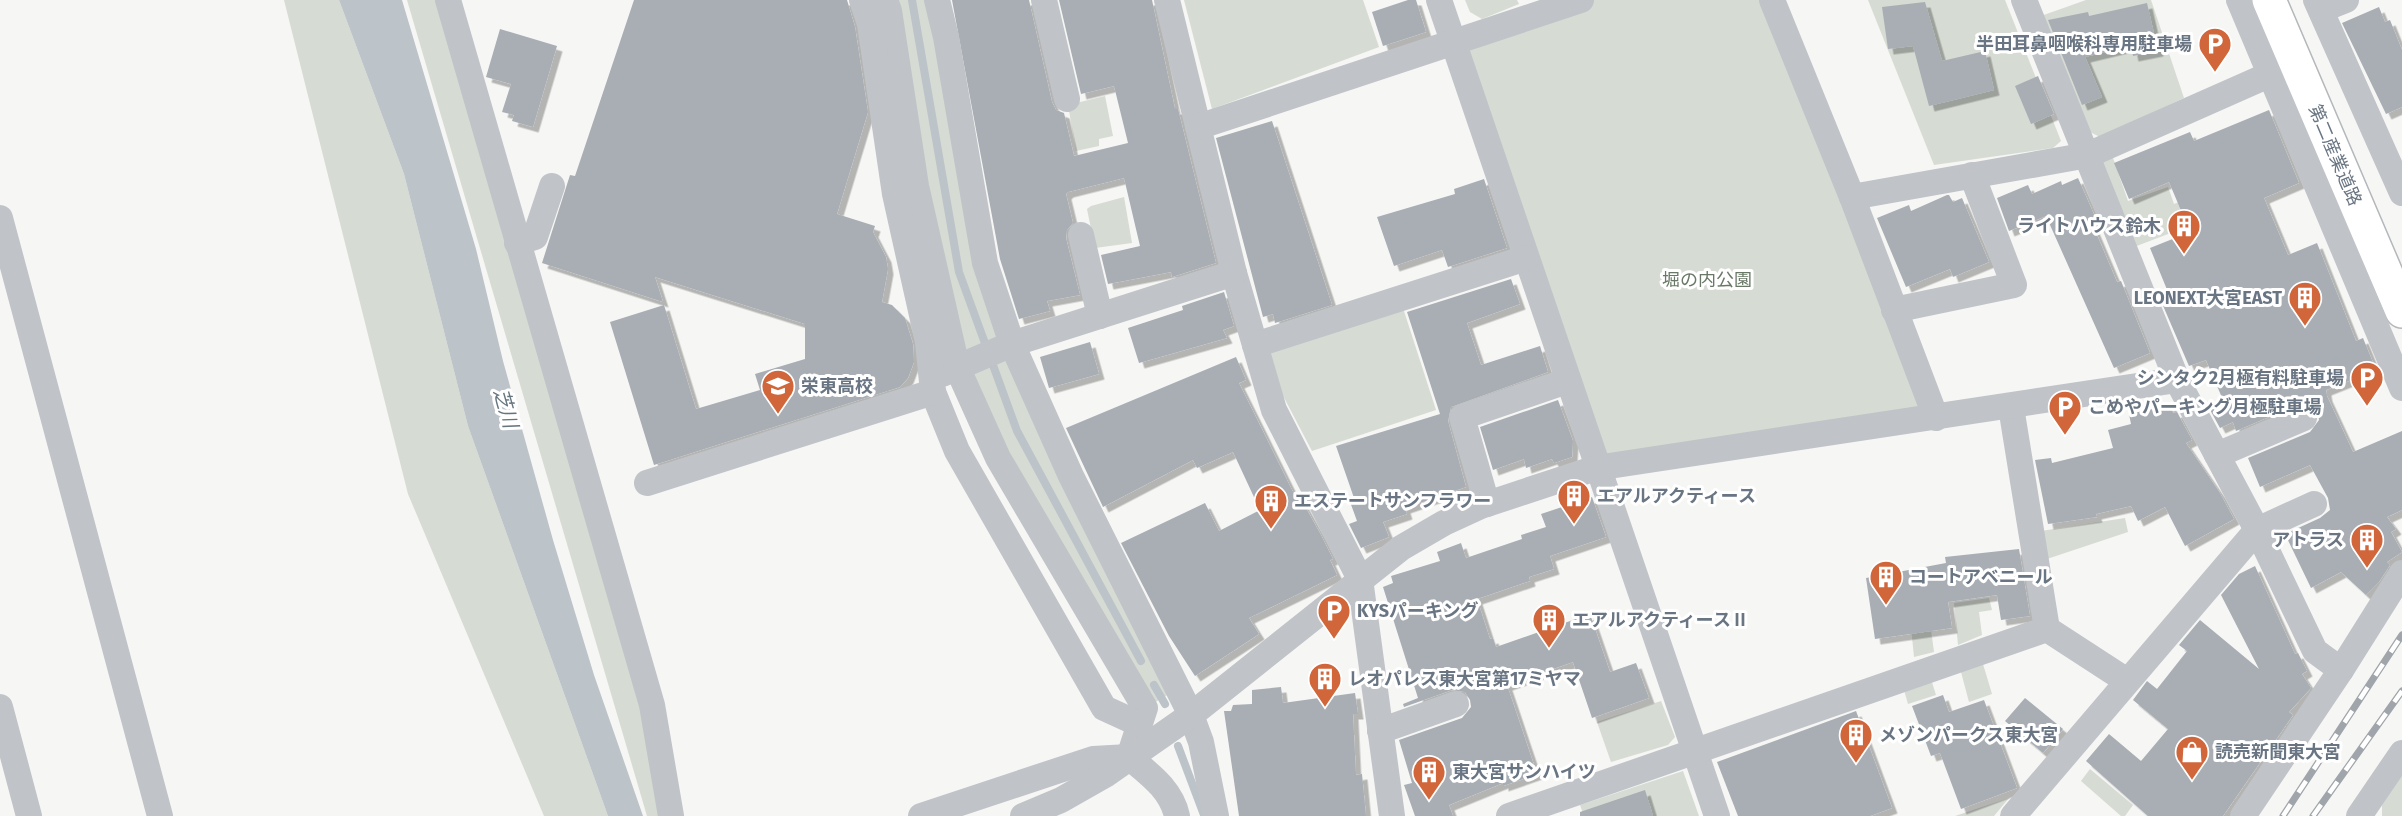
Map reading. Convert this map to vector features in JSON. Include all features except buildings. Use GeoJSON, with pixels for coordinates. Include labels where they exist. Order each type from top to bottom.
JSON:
{"type":"FeatureCollection","features":[{"type":"Feature","properties":{"kind":"main road","name":"第二産業道路"},"geometry":{"type":"LineString","coordinates":[[2269,0],[2402,310]]}},
{"type":"Feature","properties":{"kind":"main road","name":"第二産業道路"},"geometry":{"type":"LineString","coordinates":[[2290,0],[2402,256]]}},
{"type":"Feature","properties":{"kind":"street"},"geometry":{"type":"LineString","coordinates":[[448,0],[652,705],[671,816]]}},
{"type":"Feature","properties":{"kind":"street"},"geometry":{"type":"LineString","coordinates":[[862,0],[870,24],[895,194],[928,342],[932,385],[957,451],[1104,708],[1139,724]]}},
{"type":"Feature","properties":{"kind":"street"},"geometry":{"type":"LineString","coordinates":[[885,0],[889,11],[916,186],[957,367],[998,459],[1145,708],[1129,757]]}},
{"type":"Feature","properties":{"kind":"street"},"geometry":{"type":"LineString","coordinates":[[937,0],[946,38],[985,263],[1004,348],[1071,476],[1178,723],[1202,742],[1216,816]]}},
{"type":"Feature","properties":{"kind":"street"},"geometry":{"type":"LineString","coordinates":[[1044,0],[1067,99]]}},
{"type":"Feature","properties":{"kind":"street"},"geometry":{"type":"LineString","coordinates":[[1167,0],[1233,273],[1274,410],[1360,579],[1392,816]]}},
{"type":"Feature","properties":{"kind":"street"},"geometry":{"type":"LineString","coordinates":[[1439,0],[1596,468],[1717,816]]}},
{"type":"Feature","properties":{"kind":"street"},"geometry":{"type":"LineString","coordinates":[[1198,127],[1581,0]]}},
{"type":"Feature","properties":{"kind":"street"},"geometry":{"type":"LineString","coordinates":[[1772,0],[1852,197],[1936,418]]}},
{"type":"Feature","properties":{"kind":"street"},"geometry":{"type":"LineString","coordinates":[[2024,0],[2177,380],[2257,530],[2315,651],[2341,670]]}},
{"type":"Feature","properties":{"kind":"street"},"geometry":{"type":"LineString","coordinates":[[2239,0],[2402,388]]}},
{"type":"Feature","properties":{"kind":"street"},"geometry":{"type":"LineString","coordinates":[[2346,0],[2319,5],[2402,193]]}},
{"type":"Feature","properties":{"kind":"street"},"geometry":{"type":"LineString","coordinates":[[1852,197],[2088,156],[2271,74]]}},
{"type":"Feature","properties":{"kind":"street"},"geometry":{"type":"LineString","coordinates":[[1894,310],[2014,285],[1972,175]]}},
{"type":"Feature","properties":{"kind":"street"},"geometry":{"type":"LineString","coordinates":[[517,243],[535,237],[552,186]]}},
{"type":"Feature","properties":{"kind":"street"},"geometry":{"type":"LineString","coordinates":[[0,218],[160,816]]}},
{"type":"Feature","properties":{"kind":"street"},"geometry":{"type":"LineString","coordinates":[[1081,235],[1100,316]]}},
{"type":"Feature","properties":{"kind":"street"},"geometry":{"type":"LineString","coordinates":[[1255,345],[1526,258]]}},
{"type":"Feature","properties":{"kind":"street"},"geometry":{"type":"LineString","coordinates":[[647,483],[932,385],[957,367],[1004,348],[1233,273]]}},
{"type":"Feature","properties":{"kind":"street"},"geometry":{"type":"LineString","coordinates":[[1024,816],[1062,800],[1178,723],[1401,548],[1444,523],[1487,504],[1596,468],[2177,380]]}},
{"type":"Feature","properties":{"kind":"street"},"geometry":{"type":"LineString","coordinates":[[1487,504],[1462,417],[1567,381]]}},
{"type":"Feature","properties":{"kind":"street"},"geometry":{"type":"LineString","coordinates":[[2011,406],[2047,629],[2127,681]]}},
{"type":"Feature","properties":{"kind":"street"},"geometry":{"type":"LineString","coordinates":[[2217,454],[2304,418]]}},
{"type":"Feature","properties":{"kind":"street"},"geometry":{"type":"LineString","coordinates":[[2013,816],[2257,530],[2314,504]]}},
{"type":"Feature","properties":{"kind":"street"},"geometry":{"type":"LineString","coordinates":[[2243,816],[2341,670],[2402,573]]}},
{"type":"Feature","properties":{"kind":"street"},"geometry":{"type":"LineString","coordinates":[[1509,816],[2047,629]]}},
{"type":"Feature","properties":{"kind":"street"},"geometry":{"type":"LineString","coordinates":[[1380,731],[1456,704]]}},
{"type":"Feature","properties":{"kind":"street"},"geometry":{"type":"LineString","coordinates":[[0,707],[29,816]]}},
{"type":"Feature","properties":{"kind":"street"},"geometry":{"type":"LineString","coordinates":[[2362,814],[2402,753]]}},
{"type":"Feature","properties":{"kind":"street"},"geometry":{"type":"LineString","coordinates":[[921,816],[1093,759],[1129,757],[1160,784],[1175,807],[1177,816]]}},
{"type":"Feature","properties":{"kind":"green space"},"geometry":{"type":"Polygon","coordinates":[[[284,0],[339,0],[404,174],[468,426],[608,816],[544,816],[408,494],[284,0]]]}},
{"type":"Feature","properties":{"kind":"green space"},"geometry":{"type":"Polygon","coordinates":[[[407,0],[439,0],[649,726],[661,816],[647,816],[407,0]]]}},
{"type":"Feature","properties":{"kind":"green space"},"geometry":{"type":"Polygon","coordinates":[[[885,0],[937,0],[985,263],[1178,689],[1145,708],[957,367],[885,0]]]}},
{"type":"Feature","properties":{"kind":"green space"},"geometry":{"type":"Polygon","coordinates":[[[1184,0],[1363,0],[1379,47],[1212,109],[1184,0]]]}},
{"type":"Feature","properties":{"kind":"green space"},"geometry":{"type":"Polygon","coordinates":[[[1465,0],[1517,0],[1519,4],[1482,19],[1470,12],[1465,0]]]}},
{"type":"Feature","properties":{"kind":"green space","name":"堀の内公園"},"geometry":{"type":"Polygon","coordinates":[[[1581,0],[1772,0],[1936,418],[1596,468],[1453,42],[1581,0]]]}},
{"type":"Feature","properties":{"kind":"green space"},"geometry":{"type":"Polygon","coordinates":[[[1868,0],[2005,0],[2061,141],[2053,148],[1934,165],[1868,0]]]}},
{"type":"Feature","properties":{"kind":"green space"},"geometry":{"type":"Polygon","coordinates":[[[2086,0],[2151,0],[2184,98],[2100,137],[2088,131],[2041,16],[2086,0]]]}},
{"type":"Feature","properties":{"kind":"green space"},"geometry":{"type":"Polygon","coordinates":[[[1105,96],[1113,136],[1099,139],[1099,146],[1076,151],[1068,105],[1105,96]]]}},
{"type":"Feature","properties":{"kind":"green space"},"geometry":{"type":"Polygon","coordinates":[[[2112,155],[2128,201],[2168,187],[2174,204],[2228,182],[2257,200],[2134,247],[2100,160],[2112,155]]]}},
{"type":"Feature","properties":{"kind":"green space"},"geometry":{"type":"Polygon","coordinates":[[[1124,197],[1132,243],[1095,248],[1087,209],[1124,197]]]}},
{"type":"Feature","properties":{"kind":"green space"},"geometry":{"type":"Polygon","coordinates":[[[1403,308],[1436,410],[1312,451],[1279,388],[1270,352],[1403,308]]]}},
{"type":"Feature","properties":{"kind":"green space"},"geometry":{"type":"Polygon","coordinates":[[[2125,518],[2128,532],[2047,559],[2041,531],[2125,518]]]}},
{"type":"Feature","properties":{"kind":"green space"},"geometry":{"type":"Polygon","coordinates":[[[1989,598],[1992,610],[1979,612],[1982,635],[1958,645],[1954,603],[1989,598]]]}},
{"type":"Feature","properties":{"kind":"green space"},"geometry":{"type":"Polygon","coordinates":[[[1929,615],[1934,652],[1914,657],[1910,617],[1929,615]]]}},
{"type":"Feature","properties":{"kind":"green space"},"geometry":{"type":"Polygon","coordinates":[[[1983,664],[1992,694],[1969,702],[1961,672],[1983,664]]]}},
{"type":"Feature","properties":{"kind":"green space"},"geometry":{"type":"Polygon","coordinates":[[[1931,679],[1936,695],[1908,704],[1904,690],[1931,679]]]}},
{"type":"Feature","properties":{"kind":"green space"},"geometry":{"type":"Polygon","coordinates":[[[1661,701],[1675,737],[1668,745],[1611,762],[1597,722],[1661,701]]]}},
{"type":"Feature","properties":{"kind":"green space"},"geometry":{"type":"Polygon","coordinates":[[[2090,769],[2133,805],[2125,816],[2121,816],[2081,781],[2090,769]]]}},
{"type":"Feature","properties":{"kind":"green space"},"geometry":{"type":"Polygon","coordinates":[[[1683,771],[1699,816],[1584,816],[1580,805],[1683,771]]]}},
{"type":"Feature","properties":{"kind":"green space"},"geometry":{"type":"Polygon","coordinates":[[[2402,775],[2402,816],[2382,816],[2382,805],[2402,775]]]}},
{"type":"Feature","properties":{"kind":"green space"},"geometry":{"type":"Polygon","coordinates":[[[2009,798],[1994,816],[1955,816],[2009,798]]]}},
{"type":"Feature","properties":{"kind":"water","name":"芝川"},"geometry":{"type":"Polygon","coordinates":[[[339,0],[402,0],[476,249],[503,361],[553,540],[594,675],[643,816],[608,816],[468,426],[404,174],[339,0]]]}},
{"type":"Feature","properties":{"kind":"waterway"},"geometry":{"type":"LineString","coordinates":[[912,0],[959,272],[1017,431],[1141,661]]}},
{"type":"Feature","properties":{"kind":"waterway"},"geometry":{"type":"LineString","coordinates":[[1154,685],[1165,704]]}},
{"type":"Feature","properties":{"kind":"waterway"},"geometry":{"type":"LineString","coordinates":[[1178,746],[1204,815]]}},
{"type":"Feature","properties":{"kind":"railway"},"geometry":{"type":"LineString","coordinates":[[2283,816],[2402,635]]}},
{"type":"Feature","properties":{"kind":"railway"},"geometry":{"type":"LineString","coordinates":[[2313,816],[2402,691]]}},
{"type":"Feature","properties":{"kind":"place","name":"半田耳鼻咽喉科専用駐車場"},"geometry":{"type":"Point","coordinates":[2215,73]}},
{"type":"Feature","properties":{"kind":"place","name":"ライトハウス鈴木"},"geometry":{"type":"Point","coordinates":[2184,255]}},
{"type":"Feature","properties":{"kind":"place","name":"LEONEXT大宮EAST"},"geometry":{"type":"Point","coordinates":[2305,327]}},
{"type":"Feature","properties":{"kind":"place","name":"シンタク2月極有料駐車場"},"geometry":{"type":"Point","coordinates":[2367,407]}},
{"type":"Feature","properties":{"kind":"place","name":"栄東高校"},"geometry":{"type":"Point","coordinates":[778,415]}},
{"type":"Feature","properties":{"kind":"place","name":"こめやパーキング月極駐車場"},"geometry":{"type":"Point","coordinates":[2065,436]}},
{"type":"Feature","properties":{"kind":"place","name":"エアルアクティース"},"geometry":{"type":"Point","coordinates":[1574,525]}},
{"type":"Feature","properties":{"kind":"place","name":"エステートサンフラワー"},"geometry":{"type":"Point","coordinates":[1271,530]}},
{"type":"Feature","properties":{"kind":"place","name":"アトラス"},"geometry":{"type":"Point","coordinates":[2367,569]}},
{"type":"Feature","properties":{"kind":"place","name":"コートアベニール"},"geometry":{"type":"Point","coordinates":[1886,606]}},
{"type":"Feature","properties":{"kind":"place","name":"KYSパーキング"},"geometry":{"type":"Point","coordinates":[1334,640]}},
{"type":"Feature","properties":{"kind":"place","name":"エアルアクティースⅡ"},"geometry":{"type":"Point","coordinates":[1549,649]}},
{"type":"Feature","properties":{"kind":"place","name":"レオパレス東大宮第17ミヤマ"},"geometry":{"type":"Point","coordinates":[1325,708]}},
{"type":"Feature","properties":{"kind":"place","name":"メゾンパークス東大宮"},"geometry":{"type":"Point","coordinates":[1856,764]}},
{"type":"Feature","properties":{"kind":"place","name":"読売新聞東大宮"},"geometry":{"type":"Point","coordinates":[2192,781]}},
{"type":"Feature","properties":{"kind":"place","name":"東大宮サンハイツ"},"geometry":{"type":"Point","coordinates":[1429,801]}}]}
